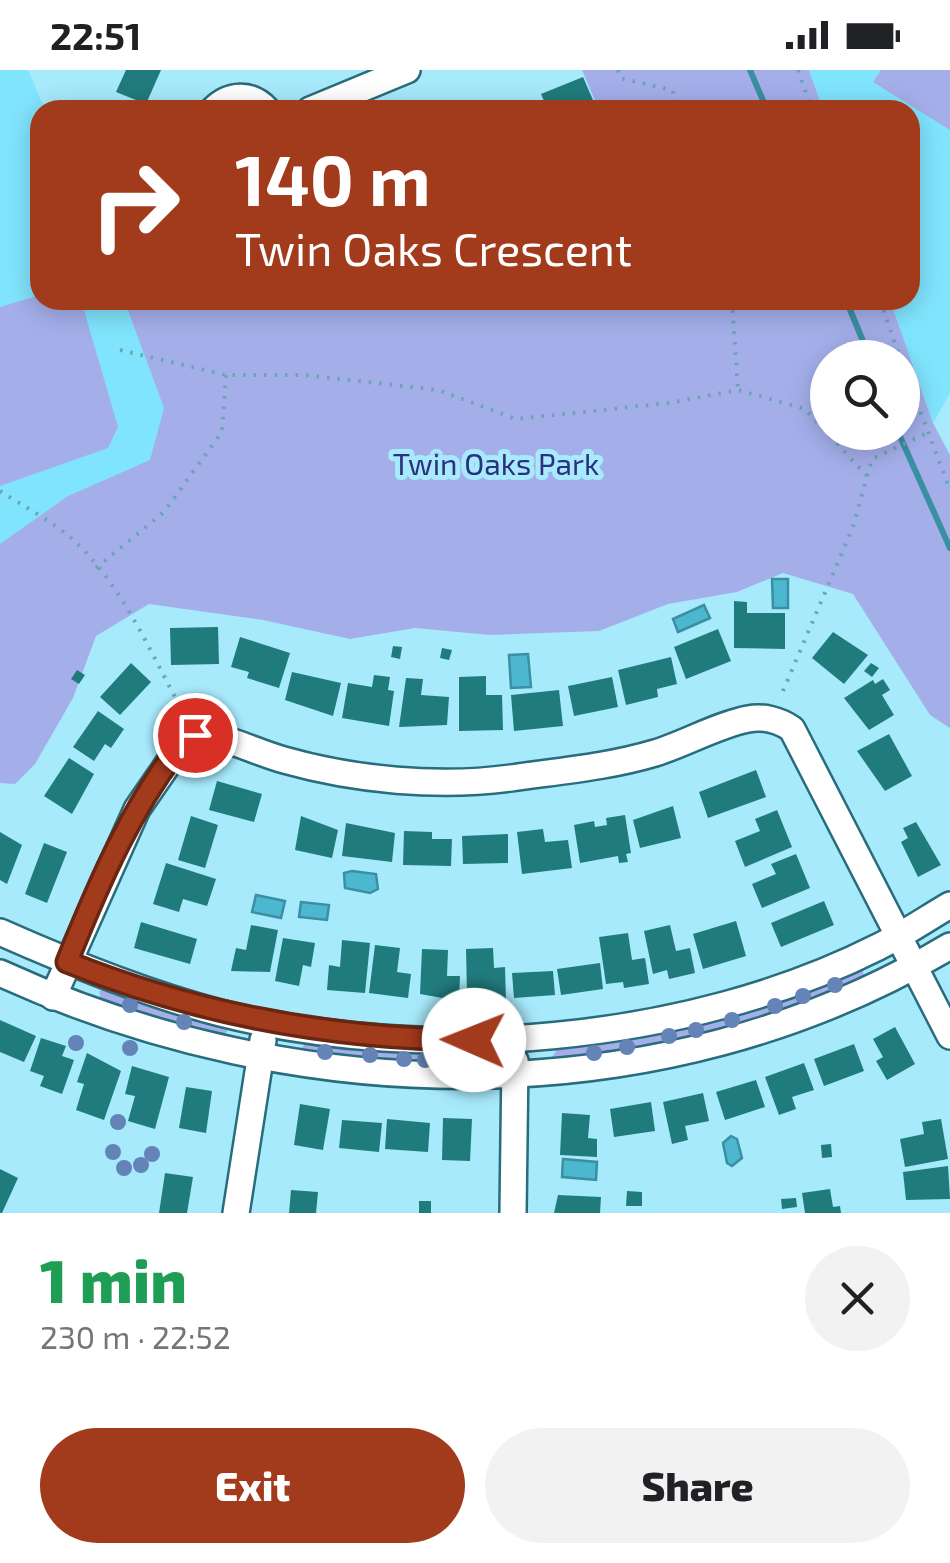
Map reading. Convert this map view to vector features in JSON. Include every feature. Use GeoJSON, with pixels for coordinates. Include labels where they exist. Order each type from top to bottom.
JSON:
{"type":"FeatureCollection","features":[{"type":"Feature","properties":{"kind":"street"},"geometry":{"type":"LineString","coordinates":[[334,100],[407,70]]}},
{"type":"Feature","properties":{"kind":"street"},"geometry":{"type":"LineString","coordinates":[[229,100],[235,96],[254,100]]}},
{"type":"Feature","properties":{"kind":"street"},"geometry":{"type":"LineString","coordinates":[[54,997],[136,809],[188,736],[203,734],[342,773],[404,780],[492,781],[648,756],[749,719],[781,721],[792,728],[950,1036]]}},
{"type":"Feature","properties":{"kind":"street"},"geometry":{"type":"LineString","coordinates":[[0,932],[120,984],[267,1023],[348,1035],[515,1041],[626,1026],[736,1000],[877,948],[950,905]]}},
{"type":"Feature","properties":{"kind":"street"},"geometry":{"type":"LineString","coordinates":[[0,973],[162,1036],[260,1057],[330,1070],[400,1075],[516,1075],[604,1067],[705,1046],[822,1009],[914,968],[950,946]]}},
{"type":"Feature","properties":{"kind":"street"},"geometry":{"type":"LineString","coordinates":[[236,1213],[267,1023]]}},
{"type":"Feature","properties":{"kind":"street"},"geometry":{"type":"LineString","coordinates":[[513,1213],[515,1041]]}},
{"type":"Feature","properties":{"kind":"path"},"geometry":{"type":"LineString","coordinates":[[618,70],[620,78],[672,90],[677,100]]}},
{"type":"Feature","properties":{"kind":"path"},"geometry":{"type":"LineString","coordinates":[[798,70],[808,100]]}},
{"type":"Feature","properties":{"kind":"path"},"geometry":{"type":"LineString","coordinates":[[733,310],[738,390]]}},
{"type":"Feature","properties":{"kind":"path"},"geometry":{"type":"LineString","coordinates":[[884,310],[895,340]]}},
{"type":"Feature","properties":{"kind":"path"},"geometry":{"type":"LineString","coordinates":[[120,350],[226,375],[305,375],[438,390],[516,419],[669,403],[738,390],[806,408],[868,477]]}},
{"type":"Feature","properties":{"kind":"path"},"geometry":{"type":"LineString","coordinates":[[96,568],[164,512],[222,432],[226,375]]}},
{"type":"Feature","properties":{"kind":"path"},"geometry":{"type":"LineString","coordinates":[[920,412],[950,490]]}},
{"type":"Feature","properties":{"kind":"path"},"geometry":{"type":"LineString","coordinates":[[784,692],[852,527],[872,459],[886,456],[927,432]]}},
{"type":"Feature","properties":{"kind":"path"},"geometry":{"type":"LineString","coordinates":[[0,491],[71,538],[116,592],[183,712]]}},
{"type":"Feature","properties":{"kind":"shaded area"},"geometry":{"type":"Polygon","coordinates":[[[0,70],[28,70],[41,100],[30,100],[30,310],[128,310],[169,420],[163,452],[0,551],[0,70]]]}},
{"type":"Feature","properties":{"kind":"shaded area"},"geometry":{"type":"Polygon","coordinates":[[[809,70],[950,70],[950,393],[933,423],[920,386],[920,340],[904,340],[893,310],[920,310],[920,100],[820,100],[809,70]]]}},
{"type":"Feature","properties":{"kind":"shaded area"},"geometry":{"type":"Polygon","coordinates":[[[772,579],[788,579],[788,608],[773,608],[772,579]]]}},
{"type":"Feature","properties":{"kind":"shaded area"},"geometry":{"type":"Polygon","coordinates":[[[704,605],[710,618],[678,632],[673,619],[704,605]]]}},
{"type":"Feature","properties":{"kind":"shaded area"},"geometry":{"type":"Polygon","coordinates":[[[528,654],[531,687],[511,688],[509,655],[528,654]]]}},
{"type":"Feature","properties":{"kind":"shaded area"},"geometry":{"type":"Polygon","coordinates":[[[344,873],[376,874],[378,889],[370,893],[345,888],[344,873]]]}},
{"type":"Feature","properties":{"kind":"shaded area"},"geometry":{"type":"Polygon","coordinates":[[[256,895],[285,901],[281,918],[252,912],[256,895]]]}},
{"type":"Feature","properties":{"kind":"shaded area"},"geometry":{"type":"Polygon","coordinates":[[[301,902],[329,905],[327,920],[299,917],[301,902]]]}},
{"type":"Feature","properties":{"kind":"shaded area"},"geometry":{"type":"Polygon","coordinates":[[[731,1136],[737,1139],[742,1158],[732,1166],[727,1163],[723,1143],[731,1136]]]}},
{"type":"Feature","properties":{"kind":"shaded area"},"geometry":{"type":"Polygon","coordinates":[[[563,1159],[597,1162],[596,1180],[562,1177],[563,1159]]]}},
{"type":"Feature","properties":{"kind":"green space"},"geometry":{"type":"Polygon","coordinates":[[[582,70],[809,70],[820,100],[595,100],[582,70]]]}},
{"type":"Feature","properties":{"kind":"green space"},"geometry":{"type":"Polygon","coordinates":[[[881,70],[950,70],[950,130],[920,111],[920,100],[902,100],[873,82],[881,70]]]}},
{"type":"Feature","properties":{"kind":"green space"},"geometry":{"type":"Polygon","coordinates":[[[30,298],[30,310],[84,310],[118,427],[108,448],[0,486],[0,307],[30,298]]]}},
{"type":"Feature","properties":{"kind":"green space","name":"Twin Oaks Park"},"geometry":{"type":"Polygon","coordinates":[[[128,310],[893,310],[904,340],[810,340],[810,450],[920,450],[920,386],[950,455],[950,728],[930,715],[853,594],[783,573],[737,592],[668,604],[599,631],[490,635],[415,628],[350,639],[263,620],[149,604],[96,636],[73,698],[35,764],[15,784],[0,783],[0,544],[68,496],[150,460],[164,408],[128,310]]]}},
{"type":"Feature","properties":{"kind":"green space"},"geometry":{"type":"Polygon","coordinates":[[[863,970],[864,979],[711,1032],[632,1050],[551,1059],[558,1048],[863,970]]]}},
{"type":"Feature","properties":{"kind":"green space"},"geometry":{"type":"Polygon","coordinates":[[[99,991],[218,1022],[226,1025],[227,1032],[222,1035],[102,1004],[99,991]]]}},
{"type":"Feature","properties":{"kind":"green space"},"geometry":{"type":"Polygon","coordinates":[[[306,1043],[475,1054],[477,1064],[400,1065],[300,1050],[306,1043]]]}},
{"type":"Feature","properties":{"kind":"building"},"geometry":{"type":"Polygon","coordinates":[[[126,70],[161,70],[148,100],[116,92],[126,70]]]}},
{"type":"Feature","properties":{"kind":"building"},"geometry":{"type":"Polygon","coordinates":[[[583,77],[593,100],[544,100],[541,94],[583,77]]]}},
{"type":"Feature","properties":{"kind":"building"},"geometry":{"type":"Polygon","coordinates":[[[734,601],[747,602],[747,613],[785,613],[785,649],[734,648],[734,601]]]}},
{"type":"Feature","properties":{"kind":"building"},"geometry":{"type":"Polygon","coordinates":[[[218,627],[219,664],[171,665],[170,628],[218,627]]]}},
{"type":"Feature","properties":{"kind":"building"},"geometry":{"type":"Polygon","coordinates":[[[718,629],[731,661],[686,679],[674,647],[718,629]]]}},
{"type":"Feature","properties":{"kind":"building"},"geometry":{"type":"Polygon","coordinates":[[[833,632],[868,655],[844,684],[812,658],[833,632]]]}},
{"type":"Feature","properties":{"kind":"building"},"geometry":{"type":"Polygon","coordinates":[[[240,637],[290,653],[279,688],[247,678],[249,672],[231,667],[240,637]]]}},
{"type":"Feature","properties":{"kind":"building"},"geometry":{"type":"Polygon","coordinates":[[[393,646],[402,647],[400,659],[391,657],[393,646]]]}},
{"type":"Feature","properties":{"kind":"building"},"geometry":{"type":"Polygon","coordinates":[[[442,648],[452,650],[449,660],[440,658],[442,648]]]}},
{"type":"Feature","properties":{"kind":"building"},"geometry":{"type":"Polygon","coordinates":[[[671,657],[677,684],[657,689],[658,697],[626,705],[618,670],[671,657]]]}},
{"type":"Feature","properties":{"kind":"building"},"geometry":{"type":"Polygon","coordinates":[[[131,663],[151,682],[120,715],[100,697],[131,663]]]}},
{"type":"Feature","properties":{"kind":"building"},"geometry":{"type":"Polygon","coordinates":[[[871,663],[879,668],[872,677],[864,671],[871,663]]]}},
{"type":"Feature","properties":{"kind":"building"},"geometry":{"type":"Polygon","coordinates":[[[77,670],[85,675],[79,684],[71,679],[77,670]]]}},
{"type":"Feature","properties":{"kind":"building"},"geometry":{"type":"Polygon","coordinates":[[[292,672],[341,683],[333,716],[285,700],[292,672]]]}},
{"type":"Feature","properties":{"kind":"building"},"geometry":{"type":"Polygon","coordinates":[[[374,675],[390,677],[388,690],[394,691],[389,726],[342,718],[348,683],[372,687],[374,675]]]}},
{"type":"Feature","properties":{"kind":"building"},"geometry":{"type":"Polygon","coordinates":[[[486,676],[486,695],[502,695],[503,730],[459,731],[459,677],[486,676]]]}},
{"type":"Feature","properties":{"kind":"building"},"geometry":{"type":"Polygon","coordinates":[[[612,677],[618,707],[574,716],[568,686],[612,677]]]}},
{"type":"Feature","properties":{"kind":"building"},"geometry":{"type":"Polygon","coordinates":[[[406,678],[423,679],[421,695],[449,697],[447,725],[399,727],[406,678]]]}},
{"type":"Feature","properties":{"kind":"building"},"geometry":{"type":"Polygon","coordinates":[[[883,679],[890,690],[882,695],[894,715],[869,730],[844,698],[873,680],[875,684],[883,679]]]}},
{"type":"Feature","properties":{"kind":"building"},"geometry":{"type":"Polygon","coordinates":[[[559,690],[563,726],[514,731],[511,695],[559,690]]]}},
{"type":"Feature","properties":{"kind":"building"},"geometry":{"type":"Polygon","coordinates":[[[98,711],[124,729],[111,748],[105,744],[94,761],[73,747],[98,711]]]}},
{"type":"Feature","properties":{"kind":"building"},"geometry":{"type":"Polygon","coordinates":[[[889,734],[912,776],[885,791],[857,751],[889,734]]]}},
{"type":"Feature","properties":{"kind":"building"},"geometry":{"type":"Polygon","coordinates":[[[69,758],[94,774],[72,814],[44,796],[69,758]]]}},
{"type":"Feature","properties":{"kind":"building"},"geometry":{"type":"Polygon","coordinates":[[[756,770],[766,797],[708,818],[699,792],[756,770]]]}},
{"type":"Feature","properties":{"kind":"building"},"geometry":{"type":"Polygon","coordinates":[[[217,781],[262,794],[254,822],[209,810],[217,781]]]}},
{"type":"Feature","properties":{"kind":"building"},"geometry":{"type":"Polygon","coordinates":[[[673,806],[681,838],[640,848],[633,820],[673,806]]]}},
{"type":"Feature","properties":{"kind":"building"},"geometry":{"type":"Polygon","coordinates":[[[777,810],[792,847],[745,867],[735,841],[760,831],[755,819],[777,810]]]}},
{"type":"Feature","properties":{"kind":"building"},"geometry":{"type":"Polygon","coordinates":[[[625,815],[631,853],[626,854],[628,862],[619,863],[618,856],[580,863],[574,825],[594,821],[595,827],[607,825],[606,818],[625,815]]]}},
{"type":"Feature","properties":{"kind":"building"},"geometry":{"type":"Polygon","coordinates":[[[191,816],[218,825],[205,868],[178,860],[191,816]]]}},
{"type":"Feature","properties":{"kind":"building"},"geometry":{"type":"Polygon","coordinates":[[[301,816],[338,830],[332,858],[295,850],[301,816]]]}},
{"type":"Feature","properties":{"kind":"building"},"geometry":{"type":"Polygon","coordinates":[[[916,822],[941,865],[918,877],[901,842],[908,838],[903,828],[916,822]]]}},
{"type":"Feature","properties":{"kind":"building"},"geometry":{"type":"Polygon","coordinates":[[[346,823],[395,833],[392,862],[342,856],[346,823]]]}},
{"type":"Feature","properties":{"kind":"building"},"geometry":{"type":"Polygon","coordinates":[[[543,829],[545,842],[568,840],[572,868],[522,874],[517,832],[543,829]]]}},
{"type":"Feature","properties":{"kind":"building"},"geometry":{"type":"Polygon","coordinates":[[[404,831],[432,832],[432,839],[452,839],[451,866],[403,865],[404,831]]]}},
{"type":"Feature","properties":{"kind":"building"},"geometry":{"type":"Polygon","coordinates":[[[0,832],[22,845],[7,884],[0,880],[0,832]]]}},
{"type":"Feature","properties":{"kind":"building"},"geometry":{"type":"Polygon","coordinates":[[[508,834],[508,863],[463,864],[462,836],[508,834]]]}},
{"type":"Feature","properties":{"kind":"building"},"geometry":{"type":"Polygon","coordinates":[[[44,843],[67,852],[47,903],[25,894],[44,843]]]}},
{"type":"Feature","properties":{"kind":"building"},"geometry":{"type":"Polygon","coordinates":[[[796,854],[810,888],[762,908],[752,884],[776,874],[771,864],[796,854]]]}},
{"type":"Feature","properties":{"kind":"building"},"geometry":{"type":"Polygon","coordinates":[[[166,863],[216,879],[207,906],[183,899],[179,912],[153,904],[166,863]]]}},
{"type":"Feature","properties":{"kind":"building"},"geometry":{"type":"Polygon","coordinates":[[[824,901],[834,925],[781,947],[771,923],[824,901]]]}},
{"type":"Feature","properties":{"kind":"building"},"geometry":{"type":"Polygon","coordinates":[[[736,921],[746,956],[703,969],[693,934],[736,921]]]}},
{"type":"Feature","properties":{"kind":"building"},"geometry":{"type":"Polygon","coordinates":[[[141,922],[197,939],[190,964],[134,948],[141,922]]]}},
{"type":"Feature","properties":{"kind":"building"},"geometry":{"type":"Polygon","coordinates":[[[251,925],[278,930],[270,972],[231,971],[236,948],[246,950],[251,925]]]}},
{"type":"Feature","properties":{"kind":"building"},"geometry":{"type":"Polygon","coordinates":[[[670,925],[676,951],[690,948],[695,973],[669,979],[667,970],[653,974],[644,931],[670,925]]]}},
{"type":"Feature","properties":{"kind":"building"},"geometry":{"type":"Polygon","coordinates":[[[628,933],[632,960],[645,958],[649,984],[624,988],[623,982],[606,984],[599,937],[628,933]]]}},
{"type":"Feature","properties":{"kind":"building"},"geometry":{"type":"Polygon","coordinates":[[[283,938],[315,943],[311,967],[303,965],[299,986],[275,981],[283,938]]]}},
{"type":"Feature","properties":{"kind":"building"},"geometry":{"type":"Polygon","coordinates":[[[342,940],[370,943],[365,993],[327,990],[329,965],[340,967],[342,940]]]}},
{"type":"Feature","properties":{"kind":"building"},"geometry":{"type":"Polygon","coordinates":[[[375,945],[400,948],[397,972],[411,974],[408,998],[369,993],[375,945]]]}},
{"type":"Feature","properties":{"kind":"building"},"geometry":{"type":"Polygon","coordinates":[[[493,948],[494,968],[505,967],[506,1001],[467,995],[466,949],[493,948]]]}},
{"type":"Feature","properties":{"kind":"building"},"geometry":{"type":"Polygon","coordinates":[[[422,949],[448,950],[447,976],[460,976],[459,1001],[420,994],[422,949]]]}},
{"type":"Feature","properties":{"kind":"building"},"geometry":{"type":"Polygon","coordinates":[[[600,963],[603,989],[561,995],[557,969],[600,963]]]}},
{"type":"Feature","properties":{"kind":"building"},"geometry":{"type":"Polygon","coordinates":[[[553,971],[555,995],[514,998],[512,973],[553,971]]]}},
{"type":"Feature","properties":{"kind":"building"},"geometry":{"type":"Polygon","coordinates":[[[0,1020],[36,1036],[24,1062],[0,1052],[0,1020]]]}},
{"type":"Feature","properties":{"kind":"building"},"geometry":{"type":"Polygon","coordinates":[[[895,1027],[915,1064],[887,1080],[876,1061],[883,1057],[873,1039],[895,1027]]]}},
{"type":"Feature","properties":{"kind":"building"},"geometry":{"type":"Polygon","coordinates":[[[41,1038],[66,1046],[62,1056],[74,1060],[62,1094],[40,1086],[44,1076],[30,1071],[41,1038]]]}},
{"type":"Feature","properties":{"kind":"building"},"geometry":{"type":"Polygon","coordinates":[[[854,1044],[864,1071],[824,1086],[814,1059],[854,1044]]]}},
{"type":"Feature","properties":{"kind":"building"},"geometry":{"type":"Polygon","coordinates":[[[87,1053],[121,1071],[104,1120],[76,1110],[84,1084],[77,1082],[87,1053]]]}},
{"type":"Feature","properties":{"kind":"building"},"geometry":{"type":"Polygon","coordinates":[[[804,1063],[814,1090],[792,1097],[796,1109],[779,1115],[765,1077],[804,1063]]]}},
{"type":"Feature","properties":{"kind":"building"},"geometry":{"type":"Polygon","coordinates":[[[132,1066],[169,1077],[155,1129],[128,1121],[135,1096],[125,1094],[132,1066]]]}},
{"type":"Feature","properties":{"kind":"building"},"geometry":{"type":"Polygon","coordinates":[[[756,1080],[765,1107],[725,1120],[716,1092],[756,1080]]]}},
{"type":"Feature","properties":{"kind":"building"},"geometry":{"type":"Polygon","coordinates":[[[186,1087],[212,1091],[206,1133],[179,1128],[186,1087]]]}},
{"type":"Feature","properties":{"kind":"building"},"geometry":{"type":"Polygon","coordinates":[[[703,1093],[709,1121],[685,1126],[688,1140],[672,1144],[663,1102],[703,1093]]]}},
{"type":"Feature","properties":{"kind":"building"},"geometry":{"type":"Polygon","coordinates":[[[651,1102],[655,1131],[614,1137],[610,1109],[651,1102]]]}},
{"type":"Feature","properties":{"kind":"building"},"geometry":{"type":"Polygon","coordinates":[[[300,1104],[330,1109],[323,1150],[294,1145],[300,1104]]]}},
{"type":"Feature","properties":{"kind":"building"},"geometry":{"type":"Polygon","coordinates":[[[562,1113],[590,1115],[588,1138],[597,1139],[597,1157],[560,1155],[562,1113]]]}},
{"type":"Feature","properties":{"kind":"building"},"geometry":{"type":"Polygon","coordinates":[[[443,1118],[472,1119],[470,1161],[442,1160],[443,1118]]]}},
{"type":"Feature","properties":{"kind":"building"},"geometry":{"type":"Polygon","coordinates":[[[387,1119],[430,1123],[428,1152],[385,1149],[387,1119]]]}},
{"type":"Feature","properties":{"kind":"building"},"geometry":{"type":"Polygon","coordinates":[[[941,1119],[948,1159],[905,1167],[900,1139],[924,1134],[922,1122],[941,1119]]]}},
{"type":"Feature","properties":{"kind":"building"},"geometry":{"type":"Polygon","coordinates":[[[342,1120],[382,1123],[379,1152],[339,1148],[342,1120]]]}},
{"type":"Feature","properties":{"kind":"building"},"geometry":{"type":"Polygon","coordinates":[[[831,1144],[832,1157],[822,1158],[821,1145],[831,1144]]]}},
{"type":"Feature","properties":{"kind":"building"},"geometry":{"type":"Polygon","coordinates":[[[948,1166],[950,1199],[906,1200],[903,1172],[948,1166]]]}},
{"type":"Feature","properties":{"kind":"building"},"geometry":{"type":"Polygon","coordinates":[[[0,1169],[18,1178],[2,1213],[0,1213],[0,1169]]]}},
{"type":"Feature","properties":{"kind":"building"},"geometry":{"type":"Polygon","coordinates":[[[165,1173],[193,1177],[187,1213],[159,1213],[165,1173]]]}},
{"type":"Feature","properties":{"kind":"building"},"geometry":{"type":"Polygon","coordinates":[[[830,1189],[833,1207],[840,1206],[841,1213],[805,1213],[802,1193],[830,1189]]]}},
{"type":"Feature","properties":{"kind":"building"},"geometry":{"type":"Polygon","coordinates":[[[291,1190],[318,1192],[316,1213],[289,1213],[291,1190]]]}},
{"type":"Feature","properties":{"kind":"building"},"geometry":{"type":"Polygon","coordinates":[[[627,1191],[642,1192],[642,1206],[626,1206],[627,1191]]]}},
{"type":"Feature","properties":{"kind":"building"},"geometry":{"type":"Polygon","coordinates":[[[558,1195],[601,1197],[600,1213],[554,1213],[558,1195]]]}},
{"type":"Feature","properties":{"kind":"building"},"geometry":{"type":"Polygon","coordinates":[[[796,1198],[797,1207],[782,1209],[781,1199],[796,1198]]]}},
{"type":"Feature","properties":{"kind":"building"},"geometry":{"type":"Polygon","coordinates":[[[419,1201],[431,1201],[431,1213],[419,1213],[419,1201]]]}},
{"type":"Feature","properties":{"kind":"waterway"},"geometry":{"type":"LineString","coordinates":[[750,70],[763,100]]}},
{"type":"Feature","properties":{"kind":"waterway"},"geometry":{"type":"LineString","coordinates":[[850,310],[863,340]]}},
{"type":"Feature","properties":{"kind":"waterway"},"geometry":{"type":"LineString","coordinates":[[906,450],[950,548]]}},
{"type":"Feature","properties":{"kind":"route"},"geometry":{"type":"LineString","coordinates":[[195,735],[188,736],[161,768],[136,809],[67,962],[120,984],[267,1023],[348,1035],[474,1040]]}}]}
